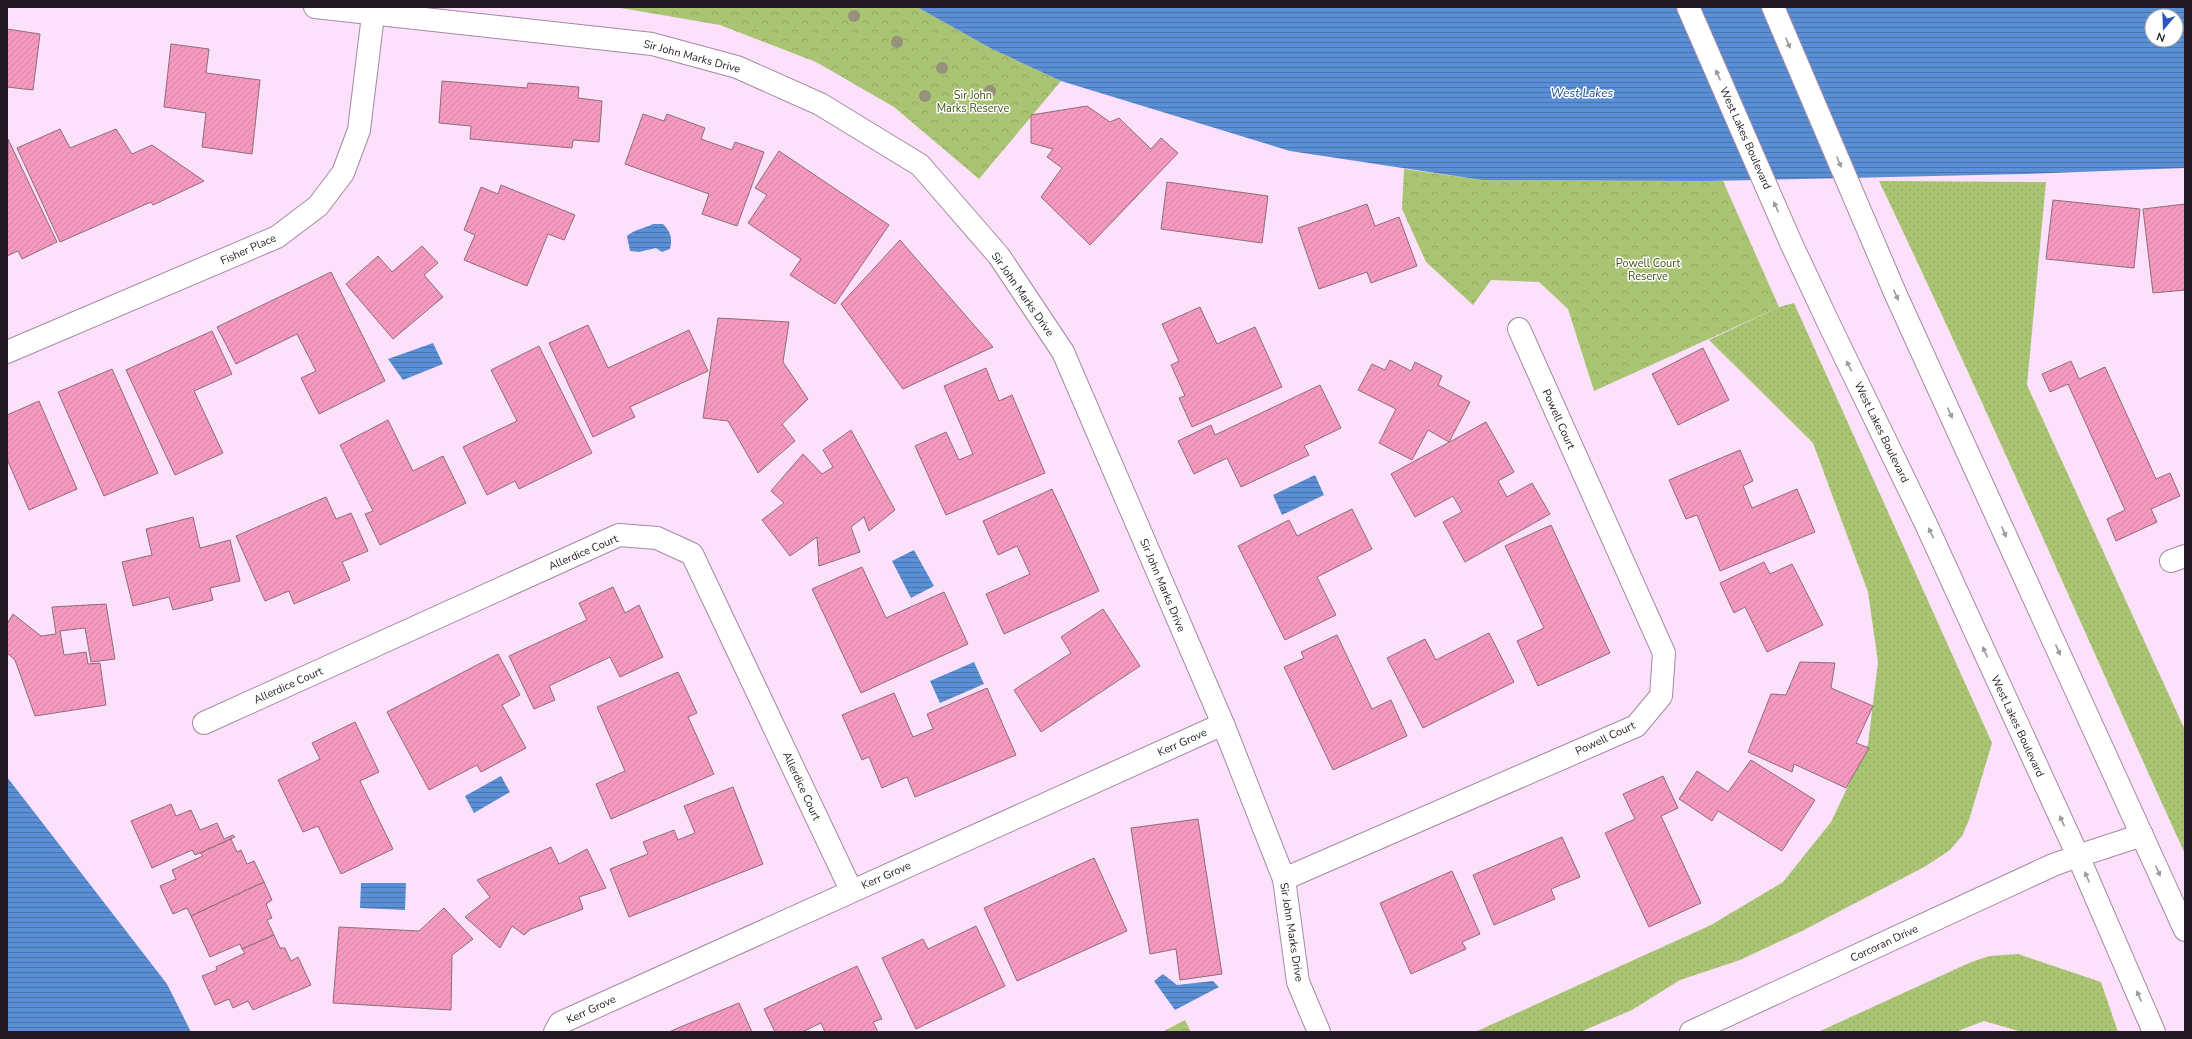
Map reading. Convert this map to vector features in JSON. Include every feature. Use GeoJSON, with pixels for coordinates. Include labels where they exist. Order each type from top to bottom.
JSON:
{"type":"FeatureCollection","features":[{"type":"Feature","properties":{"kind":"street","name":"Sir John Marks Drive"},"geometry":{"type":"LineString","coordinates":[[315,7],[373,15],[652,44],[737,67],[820,104],[920,165],[999,256],[1063,352],[1223,724],[1284,878],[1298,982],[1318,1032]]}},
{"type":"Feature","properties":{"kind":"street","name":"West Lakes Boulevard"},"geometry":{"type":"LineString","coordinates":[[1688,7],[1791,243],[1828,324],[1925,522],[2078,856],[2154,1032]]}},
{"type":"Feature","properties":{"kind":"street"},"geometry":{"type":"LineString","coordinates":[[1773,7],[1881,259],[2185,930]]}},
{"type":"Feature","properties":{"kind":"street","name":"Fisher Place"},"geometry":{"type":"LineString","coordinates":[[7,352],[277,237],[318,206],[343,173],[359,130],[373,15]]}},
{"type":"Feature","properties":{"kind":"street","name":"Powell Court"},"geometry":{"type":"LineString","coordinates":[[1284,878],[1636,726],[1661,696],[1664,653],[1519,329]]}},
{"type":"Feature","properties":{"kind":"street","name":"Allerdice Court"},"geometry":{"type":"LineString","coordinates":[[204,723],[619,535],[657,538],[692,554],[851,890]]}},
{"type":"Feature","properties":{"kind":"street","name":"Kerr Grove"},"geometry":{"type":"LineString","coordinates":[[555,1032],[560,1023],[851,890],[1223,724]]}},
{"type":"Feature","properties":{"kind":"street"},"geometry":{"type":"LineString","coordinates":[[2078,856],[2142,835]]}},
{"type":"Feature","properties":{"kind":"street","name":"Corcoran Drive"},"geometry":{"type":"LineString","coordinates":[[1691,1032],[2053,865],[2078,856]]}},
{"type":"Feature","properties":{"kind":"green space","name":"Sir John Marks Reserve"},"geometry":{"type":"Polygon","coordinates":[[[615,7],[917,7],[992,49],[1061,81],[979,179],[894,107],[816,62],[720,25],[615,7]]]}},
{"type":"Feature","properties":{"kind":"green space","name":"Powell Court Reserve"},"geometry":{"type":"Polygon","coordinates":[[[1404,169],[1482,180],[1723,181],[1779,307],[1594,391],[1568,309],[1539,282],[1491,280],[1473,305],[1426,262],[1402,209],[1404,169]]]}},
{"type":"Feature","properties":{"kind":"green space"},"geometry":{"type":"Polygon","coordinates":[[[1879,181],[2046,182],[2027,385],[2185,730],[2185,854],[1996,432],[1879,181]]]}},
{"type":"Feature","properties":{"kind":"green space"},"geometry":{"type":"Polygon","coordinates":[[[1794,303],[1992,743],[1969,820],[1962,836],[1950,850],[1926,866],[1802,931],[1740,960],[1680,980],[1632,1010],[1580,1032],[1475,1032],[1711,925],[1783,882],[1831,822],[1868,744],[1878,662],[1868,592],[1813,443],[1709,340],[1779,307],[1794,303]]]}},
{"type":"Feature","properties":{"kind":"green space"},"geometry":{"type":"Polygon","coordinates":[[[2018,954],[2101,982],[2118,1032],[2022,1032],[1984,1021],[1955,1032],[1818,1032],[1969,963],[1989,956],[2018,954]]]}},
{"type":"Feature","properties":{"kind":"green space"},"geometry":{"type":"Polygon","coordinates":[[[1185,1020],[1191,1032],[1162,1032],[1185,1020]]]}},
{"type":"Feature","properties":{"kind":"water","name":"West Lakes"},"geometry":{"type":"Polygon","coordinates":[[[917,7],[2185,7],[2185,168],[2024,174],[1709,181],[1482,180],[1290,151],[1061,81],[992,49],[917,7]]]}},
{"type":"Feature","properties":{"kind":"water"},"geometry":{"type":"Polygon","coordinates":[[[653,224],[663,224],[667,229],[671,238],[670,249],[662,252],[656,248],[639,252],[630,251],[627,236],[636,230],[653,224]]]}},
{"type":"Feature","properties":{"kind":"water"},"geometry":{"type":"Polygon","coordinates":[[[433,343],[443,364],[403,380],[388,359],[433,343]]]}},
{"type":"Feature","properties":{"kind":"water"},"geometry":{"type":"Polygon","coordinates":[[[1315,475],[1324,495],[1282,515],[1273,495],[1315,475]]]}},
{"type":"Feature","properties":{"kind":"water"},"geometry":{"type":"Polygon","coordinates":[[[914,550],[934,586],[911,598],[892,561],[914,550]]]}},
{"type":"Feature","properties":{"kind":"water"},"geometry":{"type":"Polygon","coordinates":[[[974,662],[984,684],[940,703],[930,681],[974,662]]]}},
{"type":"Feature","properties":{"kind":"water"},"geometry":{"type":"Polygon","coordinates":[[[501,776],[510,792],[474,813],[465,796],[501,776]]]}},
{"type":"Feature","properties":{"kind":"water"},"geometry":{"type":"Polygon","coordinates":[[[7,777],[167,984],[191,1032],[7,1032],[7,777]]]}},
{"type":"Feature","properties":{"kind":"water"},"geometry":{"type":"Polygon","coordinates":[[[361,883],[406,883],[405,910],[360,908],[361,883]]]}},
{"type":"Feature","properties":{"kind":"water"},"geometry":{"type":"Polygon","coordinates":[[[1163,974],[1177,985],[1213,981],[1219,987],[1175,1010],[1154,981],[1163,974]]]}},
{"type":"Feature","properties":{"kind":"building"},"geometry":{"type":"Polygon","coordinates":[[[7,29],[40,34],[33,90],[7,87],[7,29]]]}},
{"type":"Feature","properties":{"kind":"building"},"geometry":{"type":"Polygon","coordinates":[[[171,44],[209,49],[206,73],[260,80],[252,154],[202,147],[206,113],[164,107],[171,44]]]}},
{"type":"Feature","properties":{"kind":"building"},"geometry":{"type":"Polygon","coordinates":[[[442,81],[527,88],[528,83],[579,87],[578,98],[602,101],[599,142],[573,140],[572,148],[470,139],[471,126],[439,123],[442,81]]]}},
{"type":"Feature","properties":{"kind":"building"},"geometry":{"type":"Polygon","coordinates":[[[1087,106],[1110,122],[1119,118],[1151,149],[1161,138],[1178,153],[1090,245],[1041,197],[1062,168],[1047,157],[1053,149],[1031,143],[1031,115],[1087,106]]]}},
{"type":"Feature","properties":{"kind":"building"},"geometry":{"type":"Polygon","coordinates":[[[643,114],[664,121],[667,114],[705,128],[701,139],[732,150],[735,142],[764,152],[737,226],[702,214],[709,194],[625,164],[643,114]]]}},
{"type":"Feature","properties":{"kind":"building"},"geometry":{"type":"Polygon","coordinates":[[[60,129],[70,148],[116,129],[132,154],[152,145],[204,181],[153,205],[151,202],[60,242],[17,148],[60,129]]]}},
{"type":"Feature","properties":{"kind":"building"},"geometry":{"type":"Polygon","coordinates":[[[8,139],[57,242],[22,259],[18,251],[7,256],[8,139]]]}},
{"type":"Feature","properties":{"kind":"building"},"geometry":{"type":"Polygon","coordinates":[[[779,151],[889,225],[835,304],[790,275],[801,259],[748,223],[767,195],[755,188],[779,151]]]}},
{"type":"Feature","properties":{"kind":"building"},"geometry":{"type":"Polygon","coordinates":[[[1167,182],[1268,196],[1262,243],[1161,229],[1167,182]]]}},
{"type":"Feature","properties":{"kind":"building"},"geometry":{"type":"Polygon","coordinates":[[[501,185],[575,215],[564,240],[548,234],[527,286],[464,260],[475,235],[464,230],[481,187],[498,194],[501,185]]]}},
{"type":"Feature","properties":{"kind":"building"},"geometry":{"type":"Polygon","coordinates":[[[2053,200],[2140,209],[2134,268],[2046,259],[2053,200]]]}},
{"type":"Feature","properties":{"kind":"building"},"geometry":{"type":"Polygon","coordinates":[[[1367,204],[1375,226],[1399,217],[1417,266],[1371,283],[1367,272],[1319,289],[1298,228],[1367,204]]]}},
{"type":"Feature","properties":{"kind":"building"},"geometry":{"type":"Polygon","coordinates":[[[2185,204],[2185,290],[2153,293],[2143,209],[2185,204]]]}},
{"type":"Feature","properties":{"kind":"building"},"geometry":{"type":"Polygon","coordinates":[[[900,240],[993,347],[903,389],[841,304],[900,240]]]}},
{"type":"Feature","properties":{"kind":"building"},"geometry":{"type":"Polygon","coordinates":[[[422,246],[438,263],[424,275],[443,297],[393,339],[346,284],[378,256],[392,272],[422,246]]]}},
{"type":"Feature","properties":{"kind":"building"},"geometry":{"type":"Polygon","coordinates":[[[331,272],[385,381],[319,414],[301,378],[316,371],[297,334],[236,364],[217,327],[331,272]]]}},
{"type":"Feature","properties":{"kind":"building"},"geometry":{"type":"Polygon","coordinates":[[[1200,307],[1217,344],[1255,327],[1282,387],[1192,427],[1179,398],[1185,396],[1171,365],[1179,361],[1162,324],[1200,307]]]}},
{"type":"Feature","properties":{"kind":"building"},"geometry":{"type":"Polygon","coordinates":[[[718,318],[789,322],[783,362],[808,399],[782,424],[795,441],[758,473],[728,421],[703,418],[718,318]]]}},
{"type":"Feature","properties":{"kind":"building"},"geometry":{"type":"Polygon","coordinates":[[[588,325],[608,368],[689,330],[708,371],[630,407],[635,417],[593,437],[549,343],[588,325]]]}},
{"type":"Feature","properties":{"kind":"building"},"geometry":{"type":"Polygon","coordinates":[[[212,331],[232,374],[194,391],[223,453],[175,475],[126,370],[212,331]]]}},
{"type":"Feature","properties":{"kind":"building"},"geometry":{"type":"Polygon","coordinates":[[[539,346],[592,453],[519,489],[515,481],[487,495],[463,447],[517,421],[491,370],[539,346]]]}},
{"type":"Feature","properties":{"kind":"building"},"geometry":{"type":"Polygon","coordinates":[[[1703,348],[1729,400],[1678,425],[1652,374],[1703,348]]]}},
{"type":"Feature","properties":{"kind":"building"},"geometry":{"type":"Polygon","coordinates":[[[1390,360],[1411,371],[1415,362],[1442,376],[1438,385],[1470,402],[1449,442],[1428,430],[1412,460],[1379,443],[1396,409],[1358,390],[1372,364],[1385,370],[1390,360]]]}},
{"type":"Feature","properties":{"kind":"building"},"geometry":{"type":"Polygon","coordinates":[[[2071,361],[2079,379],[2105,367],[2156,479],[2170,473],[2180,496],[2151,509],[2157,522],[2116,541],[2107,519],[2125,510],[2068,384],[2050,392],[2042,374],[2071,361]]]}},
{"type":"Feature","properties":{"kind":"building"},"geometry":{"type":"Polygon","coordinates":[[[986,368],[999,401],[1012,395],[1045,473],[946,515],[915,446],[946,432],[959,460],[973,454],[944,386],[986,368]]]}},
{"type":"Feature","properties":{"kind":"building"},"geometry":{"type":"Polygon","coordinates":[[[112,369],[158,473],[104,496],[58,392],[112,369]]]}},
{"type":"Feature","properties":{"kind":"building"},"geometry":{"type":"Polygon","coordinates":[[[1320,385],[1341,428],[1304,446],[1309,455],[1241,487],[1227,458],[1194,474],[1178,441],[1211,425],[1215,435],[1320,385]]]}},
{"type":"Feature","properties":{"kind":"building"},"geometry":{"type":"Polygon","coordinates":[[[39,401],[77,489],[29,510],[7,459],[7,415],[39,401]]]}},
{"type":"Feature","properties":{"kind":"building"},"geometry":{"type":"Polygon","coordinates":[[[388,420],[413,471],[443,456],[466,503],[380,545],[365,514],[373,511],[340,445],[388,420]]]}},
{"type":"Feature","properties":{"kind":"building"},"geometry":{"type":"Polygon","coordinates":[[[1486,422],[1514,472],[1498,481],[1507,497],[1532,483],[1550,514],[1465,562],[1443,522],[1462,512],[1453,496],[1415,517],[1391,474],[1486,422]]]}},
{"type":"Feature","properties":{"kind":"building"},"geometry":{"type":"Polygon","coordinates":[[[851,430],[895,510],[869,531],[864,517],[851,527],[860,552],[819,566],[817,537],[790,556],[762,520],[784,503],[771,491],[803,454],[822,474],[833,467],[823,450],[851,430]]]}},
{"type":"Feature","properties":{"kind":"building"},"geometry":{"type":"Polygon","coordinates":[[[1740,450],[1753,481],[1743,486],[1752,508],[1797,489],[1815,532],[1720,571],[1697,515],[1686,519],[1669,480],[1740,450]]]}},
{"type":"Feature","properties":{"kind":"building"},"geometry":{"type":"Polygon","coordinates":[[[1052,489],[1099,591],[1004,634],[986,594],[1030,574],[1017,546],[998,555],[983,521],[1052,489]]]}},
{"type":"Feature","properties":{"kind":"building"},"geometry":{"type":"Polygon","coordinates":[[[326,497],[336,519],[351,513],[368,551],[342,562],[350,580],[294,604],[289,591],[265,601],[236,536],[326,497]]]}},
{"type":"Feature","properties":{"kind":"building"},"geometry":{"type":"Polygon","coordinates":[[[1352,509],[1372,549],[1317,577],[1336,615],[1285,640],[1238,546],[1289,520],[1297,536],[1352,509]]]}},
{"type":"Feature","properties":{"kind":"building"},"geometry":{"type":"Polygon","coordinates":[[[193,517],[200,548],[230,540],[240,581],[210,588],[213,600],[173,610],[169,597],[133,606],[122,562],[152,555],[146,529],[193,517]]]}},
{"type":"Feature","properties":{"kind":"building"},"geometry":{"type":"Polygon","coordinates":[[[1551,525],[1610,653],[1538,686],[1517,641],[1544,628],[1505,546],[1551,525]]]}},
{"type":"Feature","properties":{"kind":"building"},"geometry":{"type":"Polygon","coordinates":[[[1764,562],[1770,574],[1792,564],[1823,625],[1767,652],[1745,607],[1734,613],[1720,583],[1764,562]]]}},
{"type":"Feature","properties":{"kind":"building"},"geometry":{"type":"Polygon","coordinates":[[[862,567],[886,618],[944,592],[968,644],[861,693],[812,589],[862,567]]]}},
{"type":"Feature","properties":{"kind":"building"},"geometry":{"type":"Polygon","coordinates":[[[613,587],[625,613],[639,605],[663,657],[620,677],[610,657],[549,686],[555,700],[534,709],[509,656],[587,620],[579,603],[613,587]]]}},
{"type":"Feature","properties":{"kind":"building"},"geometry":{"type":"Polygon","coordinates":[[[106,604],[115,659],[91,662],[85,628],[60,631],[64,655],[86,652],[88,664],[100,663],[106,705],[35,716],[15,660],[7,653],[7,624],[13,614],[41,636],[56,634],[52,607],[106,604]]]}},
{"type":"Feature","properties":{"kind":"building"},"geometry":{"type":"Polygon","coordinates":[[[1103,609],[1140,666],[1041,732],[1014,690],[1071,653],[1061,637],[1103,609]]]}},
{"type":"Feature","properties":{"kind":"building"},"geometry":{"type":"Polygon","coordinates":[[[1489,633],[1514,682],[1423,728],[1387,658],[1425,639],[1436,660],[1489,633]]]}},
{"type":"Feature","properties":{"kind":"building"},"geometry":{"type":"Polygon","coordinates":[[[1337,635],[1372,709],[1391,700],[1407,736],[1333,770],[1284,667],[1304,658],[1301,652],[1337,635]]]}},
{"type":"Feature","properties":{"kind":"building"},"geometry":{"type":"Polygon","coordinates":[[[498,654],[520,695],[502,705],[526,748],[481,772],[477,765],[429,790],[387,712],[498,654]]]}},
{"type":"Feature","properties":{"kind":"building"},"geometry":{"type":"Polygon","coordinates":[[[1800,662],[1835,663],[1831,688],[1873,706],[1856,743],[1869,748],[1846,788],[1794,764],[1792,772],[1748,752],[1771,694],[1786,695],[1800,662]]]}},
{"type":"Feature","properties":{"kind":"building"},"geometry":{"type":"Polygon","coordinates":[[[678,672],[697,713],[688,717],[714,774],[611,819],[596,784],[625,771],[597,707],[678,672]]]}},
{"type":"Feature","properties":{"kind":"building"},"geometry":{"type":"Polygon","coordinates":[[[987,688],[1016,755],[915,797],[907,777],[882,788],[869,757],[862,760],[842,715],[894,693],[913,737],[933,729],[927,714],[987,688]]]}},
{"type":"Feature","properties":{"kind":"building"},"geometry":{"type":"Polygon","coordinates":[[[355,722],[379,772],[360,781],[393,849],[341,874],[318,826],[303,832],[278,780],[320,759],[312,743],[355,722]]]}},
{"type":"Feature","properties":{"kind":"building"},"geometry":{"type":"Polygon","coordinates":[[[1751,760],[1815,800],[1782,851],[1718,811],[1712,821],[1679,799],[1697,771],[1728,792],[1751,760]]]}},
{"type":"Feature","properties":{"kind":"building"},"geometry":{"type":"Polygon","coordinates":[[[1663,776],[1678,808],[1661,816],[1701,903],[1649,927],[1605,833],[1635,819],[1623,794],[1663,776]]]}},
{"type":"Feature","properties":{"kind":"building"},"geometry":{"type":"Polygon","coordinates":[[[733,787],[763,864],[629,917],[610,869],[648,854],[643,842],[674,830],[678,840],[695,833],[684,806],[733,787]]]}},
{"type":"Feature","properties":{"kind":"building"},"geometry":{"type":"Polygon","coordinates":[[[171,804],[176,816],[191,810],[200,830],[217,823],[224,839],[233,835],[235,837],[195,855],[192,850],[152,868],[131,821],[171,804]]]}},
{"type":"Feature","properties":{"kind":"building"},"geometry":{"type":"Polygon","coordinates":[[[1198,819],[1222,974],[1180,980],[1176,949],[1150,954],[1131,828],[1198,819]]]}},
{"type":"Feature","properties":{"kind":"building"},"geometry":{"type":"Polygon","coordinates":[[[1562,837],[1580,877],[1551,889],[1555,899],[1494,925],[1473,875],[1562,837]]]}},
{"type":"Feature","properties":{"kind":"building"},"geometry":{"type":"Polygon","coordinates":[[[231,839],[237,852],[241,850],[247,864],[254,861],[264,882],[191,916],[187,908],[173,914],[160,886],[176,879],[172,870],[203,856],[200,853],[231,839]]]}},
{"type":"Feature","properties":{"kind":"building"},"geometry":{"type":"Polygon","coordinates":[[[551,847],[559,864],[587,849],[606,888],[579,897],[583,909],[531,929],[524,935],[512,926],[500,948],[465,917],[490,897],[477,880],[551,847]]]}},
{"type":"Feature","properties":{"kind":"building"},"geometry":{"type":"Polygon","coordinates":[[[1094,858],[1127,931],[1017,981],[984,908],[1094,858]]]}},
{"type":"Feature","properties":{"kind":"building"},"geometry":{"type":"Polygon","coordinates":[[[1452,871],[1480,934],[1462,942],[1466,949],[1411,974],[1380,903],[1452,871]]]}},
{"type":"Feature","properties":{"kind":"building"},"geometry":{"type":"Polygon","coordinates":[[[264,882],[272,900],[266,904],[272,918],[267,920],[274,935],[242,949],[240,944],[210,957],[191,916],[264,882]]]}},
{"type":"Feature","properties":{"kind":"building"},"geometry":{"type":"Polygon","coordinates":[[[444,908],[473,939],[452,955],[451,1010],[333,1003],[339,927],[419,931],[444,908]]]}},
{"type":"Feature","properties":{"kind":"building"},"geometry":{"type":"Polygon","coordinates":[[[976,926],[1005,986],[916,1029],[882,958],[923,939],[928,949],[976,926]]]}},
{"type":"Feature","properties":{"kind":"building"},"geometry":{"type":"Polygon","coordinates":[[[274,935],[280,948],[285,948],[291,961],[298,957],[311,985],[253,1010],[248,1001],[233,1008],[229,999],[215,1005],[202,976],[217,970],[216,967],[245,953],[242,949],[274,935]]]}},
{"type":"Feature","properties":{"kind":"building"},"geometry":{"type":"Polygon","coordinates":[[[857,966],[882,1019],[873,1022],[878,1032],[825,1032],[821,1023],[802,1032],[775,1032],[764,1009],[857,966]]]}},
{"type":"Feature","properties":{"kind":"building"},"geometry":{"type":"Polygon","coordinates":[[[739,1003],[752,1032],[669,1032],[678,1028],[739,1003]]]}}]}
